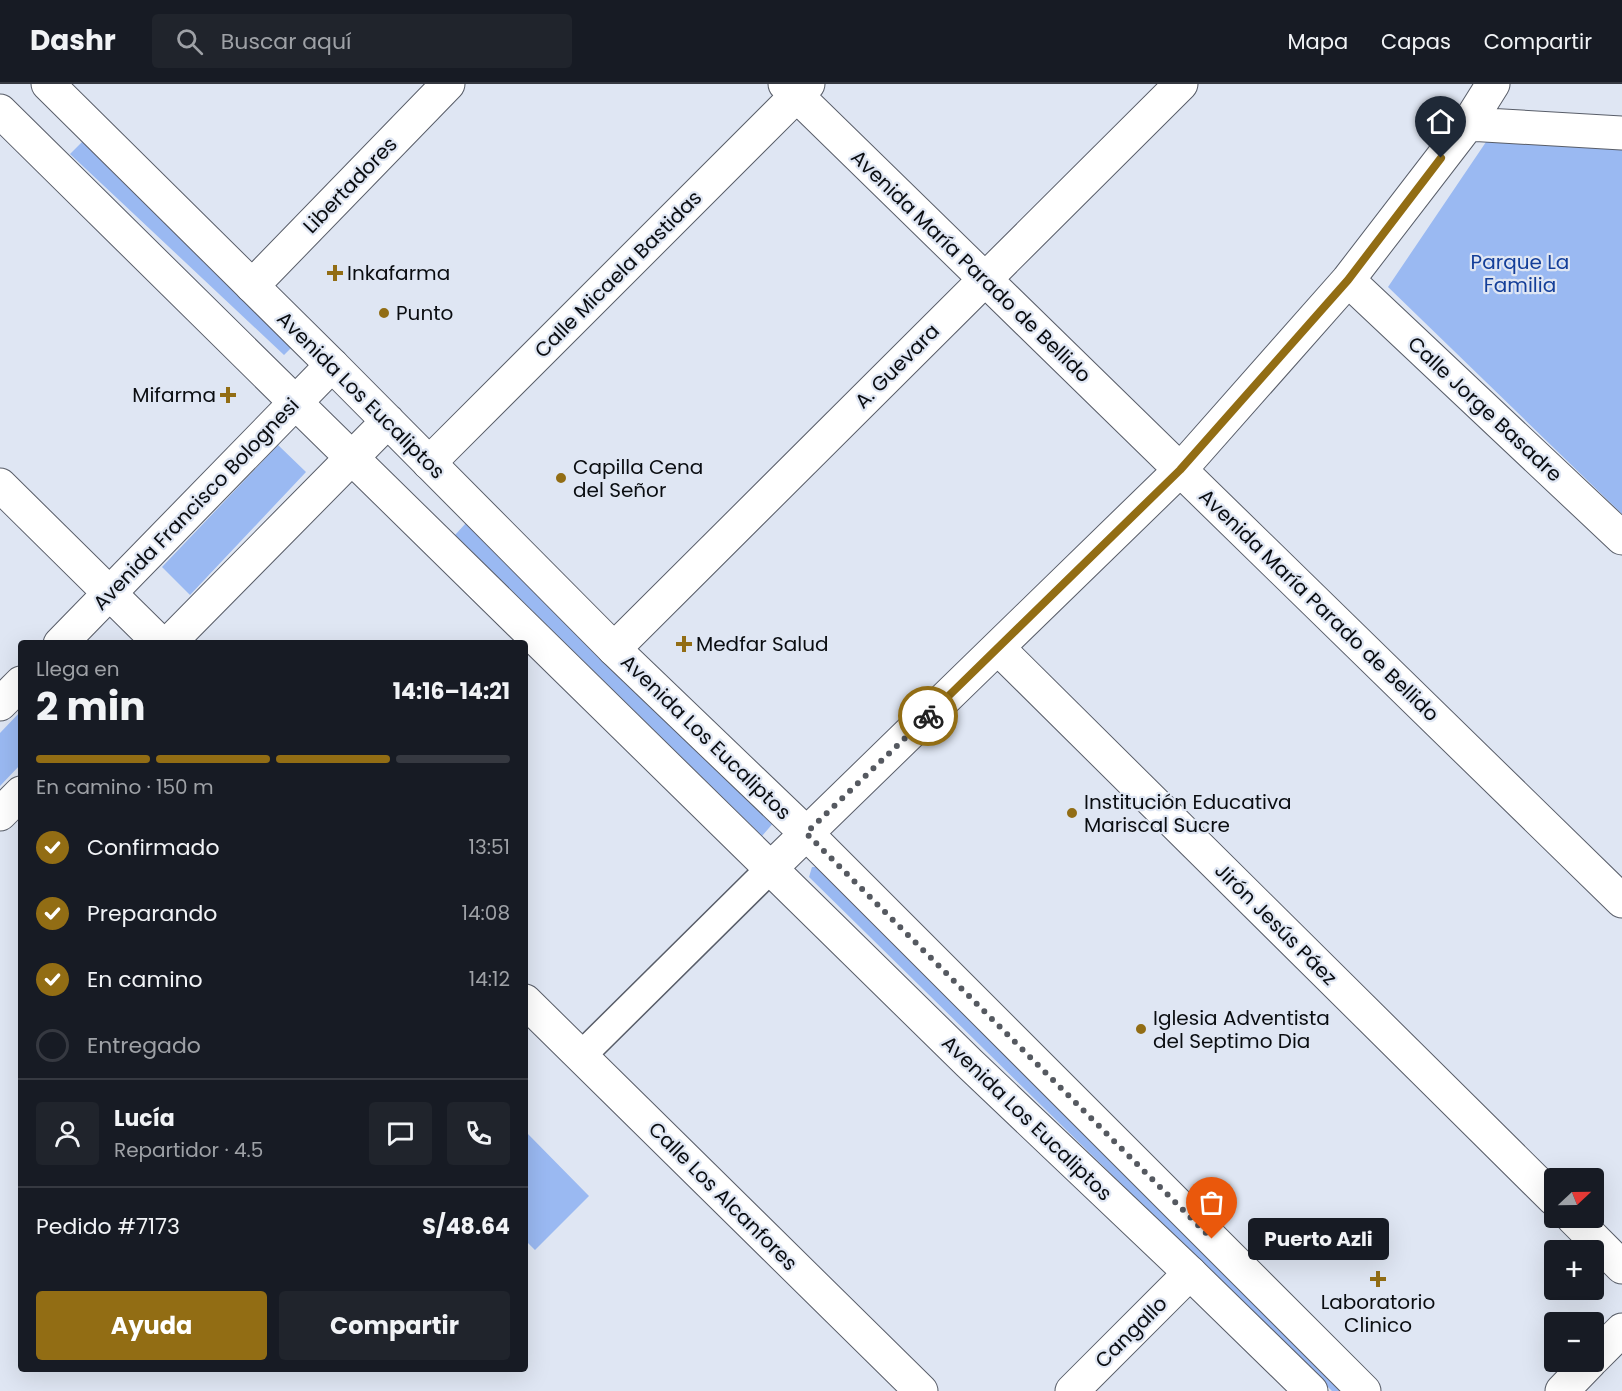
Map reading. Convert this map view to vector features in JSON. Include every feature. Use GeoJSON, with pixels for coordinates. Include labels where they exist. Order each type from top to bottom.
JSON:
{"type":"FeatureCollection","features":[{"type":"Feature","properties":{"kind":"street","name":"Libertadores"},"geometry":{"type":"LineString","coordinates":[[252,286],[448,84]]}},
{"type":"Feature","properties":{"kind":"street","name":"A. Guevara"},"geometry":{"type":"LineString","coordinates":[[614,649],[1181,84]]}},
{"type":"Feature","properties":{"kind":"street"},"geometry":{"type":"LineString","coordinates":[[580,1056],[1180,470],[1348,280],[1468,123],[1493,84]]}},
{"type":"Feature","properties":{"kind":"street","name":"Avenida Los Eucaliptos"},"geometry":{"type":"LineString","coordinates":[[58,87],[252,286],[614,649],[806,833],[1364,1391]]}},
{"type":"Feature","properties":{"kind":"street"},"geometry":{"type":"LineString","coordinates":[[11,121],[58,87]]}},
{"type":"Feature","properties":{"kind":"street","name":"Avenida María Parado de Bellido"},"geometry":{"type":"LineString","coordinates":[[796,88],[984,279],[1622,901]]}},
{"type":"Feature","properties":{"kind":"street","name":"Calle Micaela Bastidas"},"geometry":{"type":"LineString","coordinates":[[429,463],[796,88]]}},
{"type":"Feature","properties":{"kind":"street","name":"Avenida Los Eucaliptos"},"geometry":{"type":"LineString","coordinates":[[11,121],[969,1063],[1191,1273],[1311,1391]]}},
{"type":"Feature","properties":{"kind":"street"},"geometry":{"type":"LineString","coordinates":[[1468,123],[1622,133]]}},
{"type":"Feature","properties":{"kind":"street","name":"Calle Jorge Basadre"},"geometry":{"type":"LineString","coordinates":[[1348,280],[1622,538]]}},
{"type":"Feature","properties":{"kind":"street","name":"Avenida Francisco Bolognesi"},"geometry":{"type":"LineString","coordinates":[[64,640],[332,365]]}},
{"type":"Feature","properties":{"kind":"street"},"geometry":{"type":"LineString","coordinates":[[172,640],[388,421]]}},
{"type":"Feature","properties":{"kind":"street"},"geometry":{"type":"LineString","coordinates":[[0,485],[157,640]]}},
{"type":"Feature","properties":{"kind":"street","name":"Jirón Jesús Páez"},"geometry":{"type":"LineString","coordinates":[[998,648],[1544,1189]]}},
{"type":"Feature","properties":{"kind":"street"},"geometry":{"type":"LineString","coordinates":[[0,704],[18,686]]}},
{"type":"Feature","properties":{"kind":"street"},"geometry":{"type":"LineString","coordinates":[[0,814],[18,796]]}},
{"type":"Feature","properties":{"kind":"street","name":"Calle Los Alcanfores"},"geometry":{"type":"LineString","coordinates":[[528,1004],[921,1391]]}},
{"type":"Feature","properties":{"kind":"street"},"geometry":{"type":"LineString","coordinates":[[1583,1228],[1622,1267]]}},
{"type":"Feature","properties":{"kind":"street","name":"Cangallo"},"geometry":{"type":"LineString","coordinates":[[1072,1391],[1191,1273]]}},
{"type":"Feature","properties":{"kind":"street"},"geometry":{"type":"LineString","coordinates":[[1604,1349],[1622,1330]]}},
{"type":"Feature","properties":{"kind":"street"},"geometry":{"type":"LineString","coordinates":[[1562,1391],[1581,1372]]}},
{"type":"Feature","properties":{"kind":"green space","name":"Parque La Familia"},"geometry":{"type":"Polygon","coordinates":[[[1488,139],[1622,148],[1622,514],[1388,287],[1488,139]]]}},
{"type":"Feature","properties":{"kind":"green space"},"geometry":{"type":"Polygon","coordinates":[[[83,141],[293,346],[284,355],[70,154],[83,141]]]}},
{"type":"Feature","properties":{"kind":"green space"},"geometry":{"type":"Polygon","coordinates":[[[278,445],[306,472],[190,595],[162,567],[278,445]]]}},
{"type":"Feature","properties":{"kind":"green space"},"geometry":{"type":"Polygon","coordinates":[[[466,523],[775,821],[762,836],[455,535],[466,523]]]}},
{"type":"Feature","properties":{"kind":"green space"},"geometry":{"type":"Polygon","coordinates":[[[18,714],[18,767],[0,786],[0,733],[18,714]]]}},
{"type":"Feature","properties":{"kind":"green space"},"geometry":{"type":"Polygon","coordinates":[[[812,867],[821,867],[1352,1391],[1332,1391],[809,877],[812,867]]]}},
{"type":"Feature","properties":{"kind":"green space"},"geometry":{"type":"Polygon","coordinates":[[[528,1134],[589,1196],[535,1250],[528,1243],[528,1134]]]}},
{"type":"Feature","properties":{"kind":"way so far"},"geometry":{"type":"LineString","coordinates":[[928,716],[806,833],[1212,1239]]}},
{"type":"Feature","properties":{"kind":"place","name":"Inkafarma"},"geometry":{"type":"Point","coordinates":[335,273]}},
{"type":"Feature","properties":{"kind":"place","name":"Punto"},"geometry":{"type":"Point","coordinates":[384,313]}},
{"type":"Feature","properties":{"kind":"place","name":"Mifarma"},"geometry":{"type":"Point","coordinates":[228,395]}},
{"type":"Feature","properties":{"kind":"place","name":"Capilla Cena del Señor"},"geometry":{"type":"Point","coordinates":[561,478]}},
{"type":"Feature","properties":{"kind":"place","name":"Medfar Salud"},"geometry":{"type":"Point","coordinates":[684,644]}},
{"type":"Feature","properties":{"kind":"place","name":"Institución Educativa Mariscal Sucre"},"geometry":{"type":"Point","coordinates":[1072,813]}},
{"type":"Feature","properties":{"kind":"place","name":"Iglesia Adventista del Septimo Dia"},"geometry":{"type":"Point","coordinates":[1141,1029]}},
{"type":"Feature","properties":{"kind":"place","name":"Puerto Azli"},"geometry":{"type":"Point","coordinates":[1212,1239]}},
{"type":"Feature","properties":{"kind":"place","name":"Laboratorio Clinico"},"geometry":{"type":"Point","coordinates":[1378,1279]}},
{"type":"Feature","properties":{"kind":"route"},"geometry":{"type":"LineString","coordinates":[[928,716],[1180,470],[1348,280],[1441,158]]}}]}
